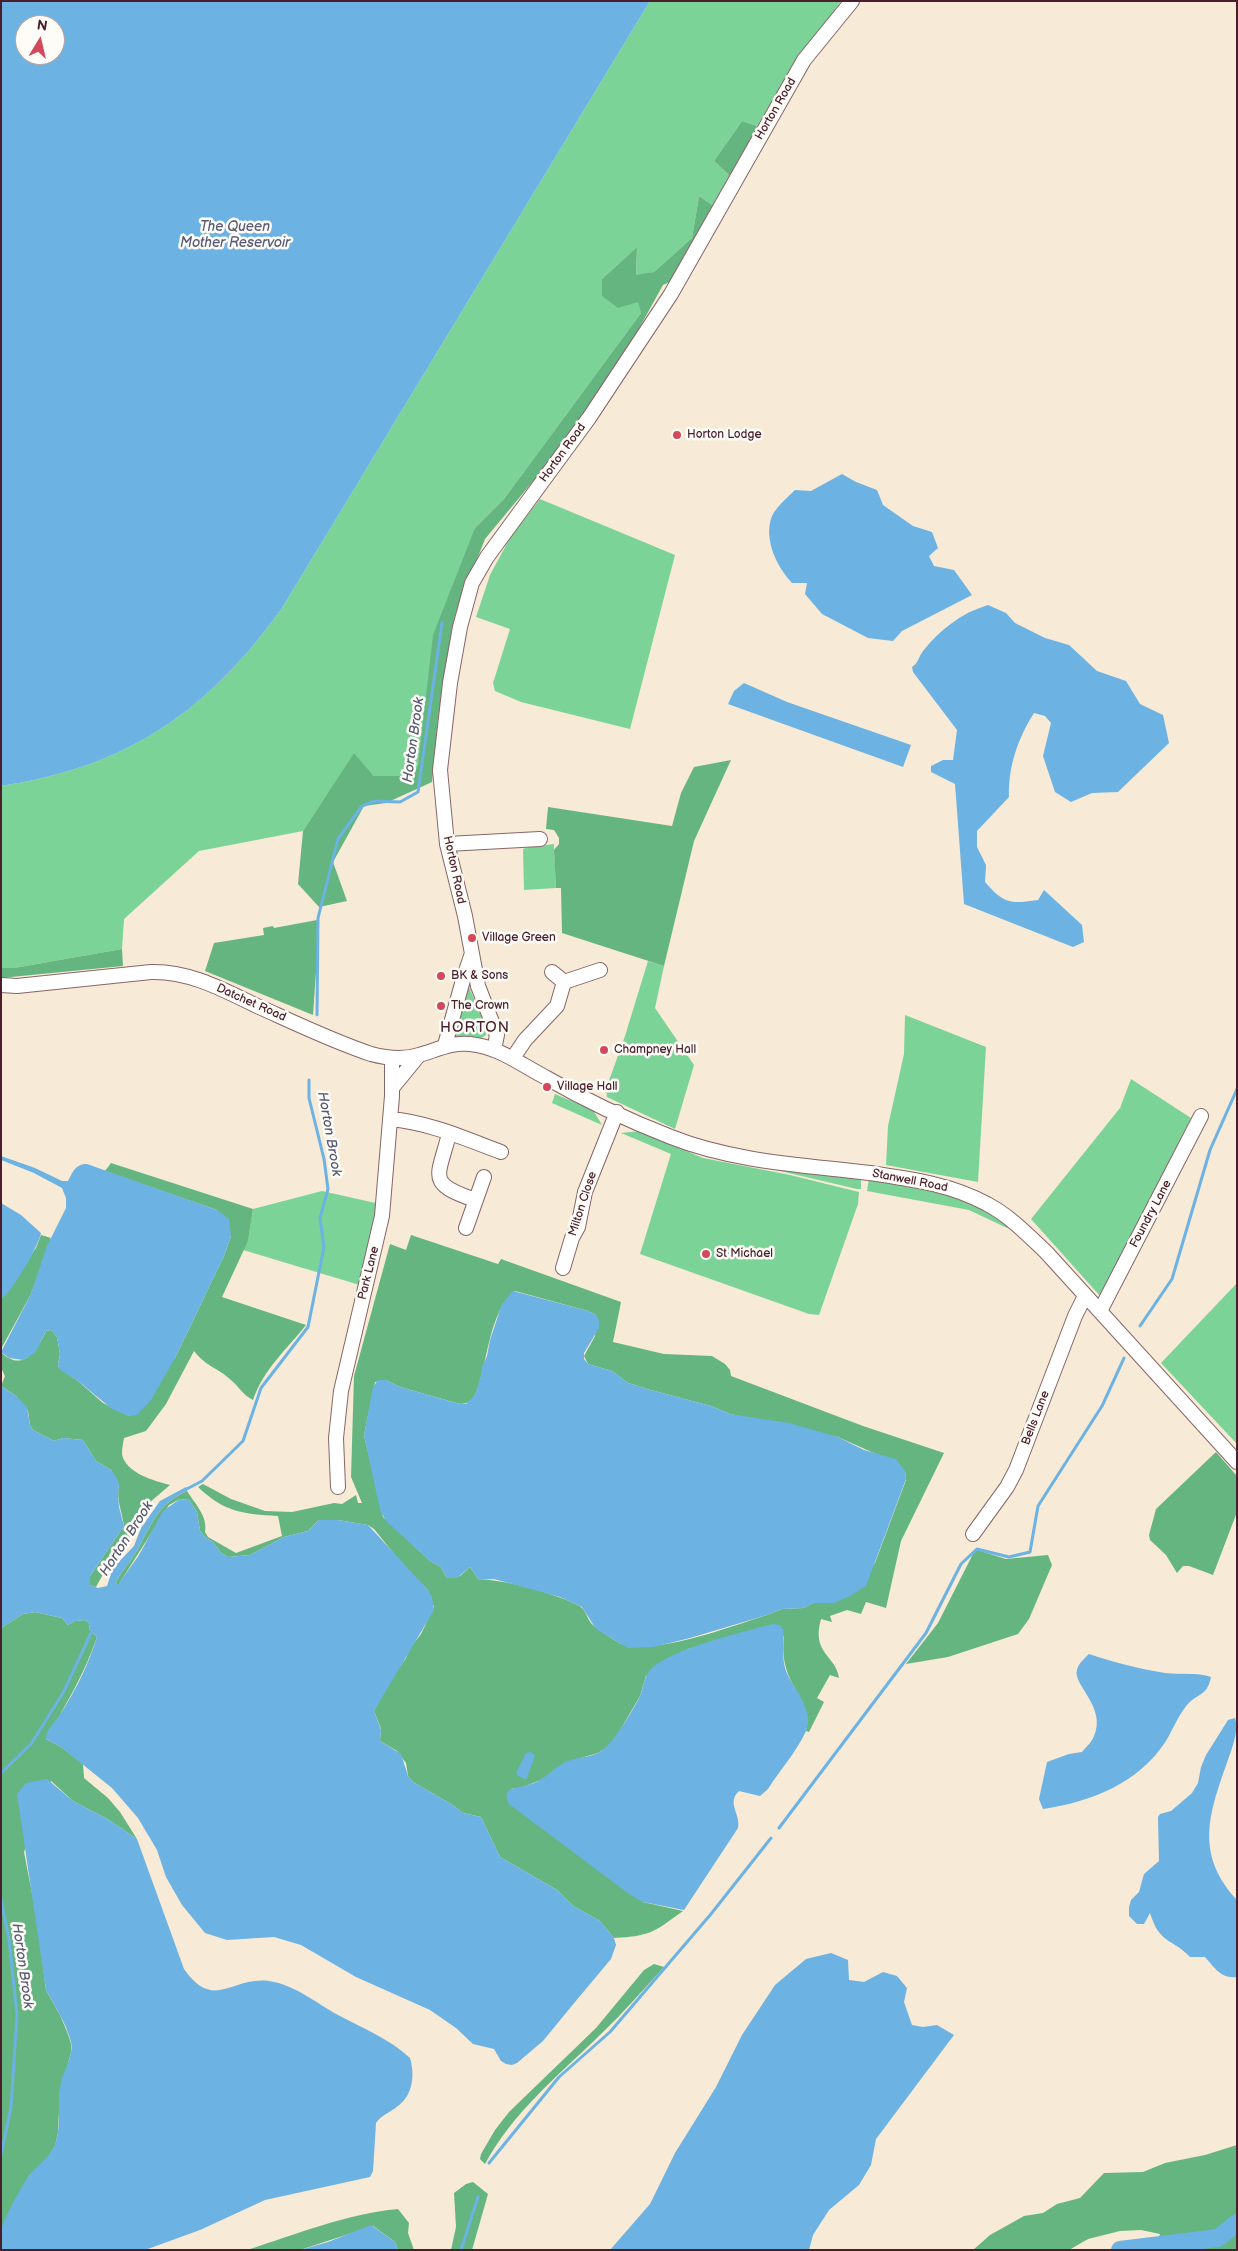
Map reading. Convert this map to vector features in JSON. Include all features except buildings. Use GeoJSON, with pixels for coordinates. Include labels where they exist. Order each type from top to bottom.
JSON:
{"type":"FeatureCollection","features":[{"type":"Feature","properties":{"kind":"street","name":"Horton Road"},"geometry":{"type":"LineString","coordinates":[[494,1050],[497,1035],[478,986],[447,844],[440,770],[456,646],[472,583],[487,557],[589,418],[671,294],[804,60],[852,1]]}},
{"type":"Feature","properties":{"kind":"street"},"geometry":{"type":"LineString","coordinates":[[447,844],[540,839]]}},
{"type":"Feature","properties":{"kind":"street","name":"Horton Road"},"geometry":{"type":"LineString","coordinates":[[446,1045],[471,956]]}},
{"type":"Feature","properties":{"kind":"street"},"geometry":{"type":"LineString","coordinates":[[564,982],[600,970]]}},
{"type":"Feature","properties":{"kind":"street","name":"Datchet Road"},"geometry":{"type":"LineString","coordinates":[[1,985],[17,986],[150,972],[167,972],[182,974],[226,991],[343,1044],[374,1055],[392,1058],[419,1056],[446,1045],[470,1044],[494,1050]]}},
{"type":"Feature","properties":{"kind":"street"},"geometry":{"type":"LineString","coordinates":[[552,972],[564,982]]}},
{"type":"Feature","properties":{"kind":"street"},"geometry":{"type":"LineString","coordinates":[[513,1058],[525,1040],[556,1006],[564,982]]}},
{"type":"Feature","properties":{"kind":"street","name":"Stanwell Road"},"geometry":{"type":"LineString","coordinates":[[494,1050],[617,1112],[669,1136],[701,1148],[741,1156],[912,1179],[952,1189],[986,1204],[1014,1221],[1046,1252],[1237,1462]]}},
{"type":"Feature","properties":{"kind":"street"},"geometry":{"type":"LineString","coordinates":[[392,1088],[419,1056]]}},
{"type":"Feature","properties":{"kind":"street","name":"Park Lane"},"geometry":{"type":"LineString","coordinates":[[338,1487],[336,1438],[341,1391],[382,1216],[392,1088],[392,1058]]}},
{"type":"Feature","properties":{"kind":"street","name":"Milton Close"},"geometry":{"type":"LineString","coordinates":[[563,1268],[572,1238],[578,1227],[585,1192],[617,1112]]}},
{"type":"Feature","properties":{"kind":"street","name":"Foundry Lane"},"geometry":{"type":"LineString","coordinates":[[1100,1311],[1202,1116]]}},
{"type":"Feature","properties":{"kind":"street"},"geometry":{"type":"LineString","coordinates":[[390,1119],[404,1120],[502,1152]]}},
{"type":"Feature","properties":{"kind":"street"},"geometry":{"type":"LineString","coordinates":[[449,1134],[438,1176],[442,1185],[450,1191],[475,1200]]}},
{"type":"Feature","properties":{"kind":"street"},"geometry":{"type":"LineString","coordinates":[[466,1228],[484,1177]]}},
{"type":"Feature","properties":{"kind":"street","name":"Bells Lane"},"geometry":{"type":"LineString","coordinates":[[973,1534],[1008,1487],[1075,1316],[1085,1296]]}},
{"type":"Feature","properties":{"kind":"green space"},"geometry":{"type":"Polygon","coordinates":[[[650,1],[841,1],[788,75],[757,126],[742,121],[714,161],[731,177],[715,207],[699,196],[692,238],[654,272],[636,276],[637,247],[602,279],[639,302],[641,313],[504,499],[475,528],[418,765],[413,776],[374,776],[354,754],[303,831],[199,851],[124,919],[122,949],[14,968],[1,968],[1,786],[47,777],[88,765],[126,748],[161,728],[194,705],[225,677],[254,644],[282,608],[650,1]]]}},
{"type":"Feature","properties":{"kind":"green space"},"geometry":{"type":"Polygon","coordinates":[[[742,121],[757,126],[731,177],[714,161],[742,121]]]}},
{"type":"Feature","properties":{"kind":"green space"},"geometry":{"type":"Polygon","coordinates":[[[699,196],[715,207],[679,278],[663,285],[631,343],[563,445],[485,539],[455,615],[438,718],[432,782],[386,803],[364,806],[333,862],[347,901],[319,907],[298,884],[303,831],[354,753],[374,776],[413,776],[418,765],[433,635],[475,528],[504,499],[641,313],[638,302],[618,308],[602,296],[602,279],[637,247],[636,275],[654,272],[692,238],[699,196]]]}},
{"type":"Feature","properties":{"kind":"green space"},"geometry":{"type":"Polygon","coordinates":[[[540,499],[675,555],[630,729],[521,702],[495,691],[493,683],[510,629],[476,617],[490,575],[510,538],[540,499]]]}},
{"type":"Feature","properties":{"kind":"green space"},"geometry":{"type":"Polygon","coordinates":[[[731,760],[694,841],[664,966],[562,933],[561,888],[556,888],[554,850],[559,844],[559,838],[554,830],[546,829],[548,807],[672,826],[681,793],[694,767],[731,760]]]}},
{"type":"Feature","properties":{"kind":"green space"},"geometry":{"type":"Polygon","coordinates":[[[554,844],[556,888],[524,890],[523,849],[554,844]]]}},
{"type":"Feature","properties":{"kind":"green space"},"geometry":{"type":"Polygon","coordinates":[[[317,920],[319,929],[313,1015],[205,971],[214,943],[264,935],[263,928],[273,926],[274,928],[317,920]]]}},
{"type":"Feature","properties":{"kind":"green space"},"geometry":{"type":"Polygon","coordinates":[[[122,949],[123,966],[1,978],[1,968],[14,968],[122,949]]]}},
{"type":"Feature","properties":{"kind":"green space"},"geometry":{"type":"Polygon","coordinates":[[[648,961],[664,966],[655,1008],[694,1065],[675,1129],[607,1097],[606,1089],[625,1036],[648,961]]]}},
{"type":"Feature","properties":{"kind":"green space"},"geometry":{"type":"Polygon","coordinates":[[[469,987],[487,1030],[486,1035],[476,1040],[456,1037],[454,1033],[467,988],[469,987]]]}},
{"type":"Feature","properties":{"kind":"green space"},"geometry":{"type":"Polygon","coordinates":[[[905,1015],[986,1047],[978,1182],[886,1165],[888,1126],[904,1054],[905,1015]]]}},
{"type":"Feature","properties":{"kind":"green space"},"geometry":{"type":"Polygon","coordinates":[[[1131,1079],[1191,1118],[1101,1297],[1031,1219],[1120,1108],[1131,1079]]]}},
{"type":"Feature","properties":{"kind":"green space"},"geometry":{"type":"Polygon","coordinates":[[[555,1094],[593,1110],[602,1125],[552,1103],[555,1094]]]}},
{"type":"Feature","properties":{"kind":"green space"},"geometry":{"type":"Polygon","coordinates":[[[640,1131],[703,1158],[790,1175],[859,1192],[858,1204],[819,1315],[809,1314],[640,1254],[671,1154],[621,1133],[640,1131]]]}},
{"type":"Feature","properties":{"kind":"green space"},"geometry":{"type":"Polygon","coordinates":[[[111,1163],[253,1209],[248,1241],[222,1297],[306,1325],[269,1370],[257,1389],[253,1400],[227,1377],[203,1361],[194,1351],[166,1404],[146,1431],[124,1438],[122,1454],[124,1461],[142,1475],[170,1485],[149,1503],[126,1543],[107,1567],[96,1587],[89,1585],[90,1576],[124,1526],[119,1501],[119,1485],[111,1470],[96,1461],[83,1440],[63,1438],[54,1441],[33,1430],[30,1425],[28,1411],[16,1396],[1,1386],[5,1376],[1,1368],[1,1352],[16,1361],[23,1360],[39,1345],[46,1331],[51,1330],[57,1337],[60,1354],[59,1368],[78,1381],[103,1403],[129,1416],[175,1358],[224,1256],[231,1236],[217,1210],[105,1171],[111,1163]]]}},
{"type":"Feature","properties":{"kind":"green space"},"geometry":{"type":"Polygon","coordinates":[[[746,1163],[861,1178],[861,1189],[857,1189],[746,1163]]]}},
{"type":"Feature","properties":{"kind":"green space"},"geometry":{"type":"Polygon","coordinates":[[[869,1178],[915,1185],[974,1202],[1010,1226],[1007,1228],[969,1210],[867,1191],[869,1178]]]}},
{"type":"Feature","properties":{"kind":"green space"},"geometry":{"type":"Polygon","coordinates":[[[322,1191],[380,1204],[363,1286],[243,1250],[248,1240],[253,1209],[322,1191]]]}},
{"type":"Feature","properties":{"kind":"green space"},"geometry":{"type":"Polygon","coordinates":[[[41,1235],[51,1238],[31,1294],[1,1349],[1,1299],[36,1248],[41,1235]]]}},
{"type":"Feature","properties":{"kind":"green space"},"geometry":{"type":"Polygon","coordinates":[[[411,1235],[498,1264],[501,1259],[621,1302],[613,1342],[664,1354],[712,1356],[725,1364],[730,1370],[731,1376],[863,1426],[944,1453],[901,1541],[886,1608],[866,1602],[861,1614],[847,1610],[830,1616],[832,1622],[821,1619],[819,1640],[825,1653],[834,1664],[839,1678],[830,1675],[817,1698],[824,1702],[809,1732],[806,1731],[807,1714],[786,1668],[784,1637],[773,1625],[688,1649],[646,1676],[640,1696],[615,1739],[606,1748],[598,1753],[564,1763],[543,1779],[523,1787],[511,1789],[643,1902],[683,1911],[651,1932],[636,1936],[614,1938],[600,1921],[573,1906],[557,1890],[500,1857],[481,1817],[463,1813],[413,1782],[408,1776],[406,1763],[397,1751],[380,1741],[381,1729],[374,1711],[387,1685],[421,1634],[434,1607],[428,1590],[404,1566],[374,1529],[368,1525],[338,1520],[319,1520],[308,1531],[284,1537],[250,1555],[228,1557],[220,1552],[213,1542],[200,1531],[197,1512],[189,1500],[180,1499],[169,1505],[117,1587],[116,1582],[118,1578],[162,1508],[187,1491],[203,1515],[205,1532],[208,1537],[236,1553],[282,1536],[278,1516],[244,1513],[226,1507],[198,1487],[203,1484],[231,1499],[265,1511],[292,1512],[334,1503],[342,1504],[356,1495],[358,1503],[362,1503],[351,1477],[354,1376],[390,1244],[406,1250],[411,1235]],[[515,1291],[506,1300],[499,1312],[479,1383],[474,1397],[467,1403],[460,1404],[400,1387],[386,1380],[375,1382],[364,1435],[383,1517],[430,1561],[441,1567],[447,1578],[460,1576],[470,1567],[479,1580],[515,1584],[561,1598],[581,1607],[591,1623],[611,1638],[622,1644],[638,1646],[656,1645],[694,1638],[782,1609],[803,1608],[814,1603],[834,1603],[875,1563],[906,1480],[905,1471],[876,1454],[838,1437],[730,1414],[711,1406],[628,1383],[612,1371],[588,1364],[584,1356],[595,1336],[596,1315],[588,1311],[515,1291]]]}},
{"type":"Feature","properties":{"kind":"green space"},"geometry":{"type":"Polygon","coordinates":[[[1237,1283],[1237,1444],[1161,1363],[1237,1283]]]}},
{"type":"Feature","properties":{"kind":"green space"},"geometry":{"type":"Polygon","coordinates":[[[1216,1452],[1237,1476],[1237,1512],[1213,1575],[1189,1566],[1183,1566],[1177,1573],[1166,1555],[1150,1540],[1149,1535],[1156,1509],[1216,1452]]]}},
{"type":"Feature","properties":{"kind":"green space"},"geometry":{"type":"Polygon","coordinates":[[[977,1550],[1006,1559],[1048,1555],[1052,1565],[1029,1619],[1018,1634],[948,1657],[906,1664],[938,1623],[974,1552],[977,1550]]]}},
{"type":"Feature","properties":{"kind":"green space"},"geometry":{"type":"Polygon","coordinates":[[[35,1612],[62,1618],[68,1625],[75,1621],[85,1620],[90,1624],[89,1629],[97,1637],[81,1676],[46,1739],[61,1747],[83,1764],[84,1778],[108,1798],[120,1812],[137,1839],[109,1820],[73,1801],[51,1781],[24,1852],[37,1919],[46,1990],[68,2034],[71,2053],[60,2090],[58,2133],[55,2146],[48,2157],[29,2176],[1,2231],[1,1628],[23,1614],[35,1612]]]}},
{"type":"Feature","properties":{"kind":"green space"},"geometry":{"type":"Polygon","coordinates":[[[654,1964],[664,1967],[617,2018],[553,2079],[523,2111],[496,2145],[485,2164],[480,2159],[481,2154],[495,2130],[509,2112],[596,2028],[644,1970],[654,1964]]]}},
{"type":"Feature","properties":{"kind":"green space"},"geometry":{"type":"Polygon","coordinates":[[[1237,2145],[1237,2250],[1155,2250],[1160,2234],[1141,2230],[1120,2231],[1088,2239],[1069,2250],[973,2250],[990,2235],[1024,2216],[1043,2213],[1057,2204],[1080,2198],[1104,2173],[1143,2172],[1165,2163],[1205,2155],[1237,2145]]]}},
{"type":"Feature","properties":{"kind":"green space"},"geometry":{"type":"Polygon","coordinates":[[[473,2182],[488,2194],[472,2250],[451,2250],[456,2227],[454,2193],[466,2184],[473,2182]]]}},
{"type":"Feature","properties":{"kind":"green space"},"geometry":{"type":"Polygon","coordinates":[[[398,2209],[409,2223],[408,2233],[414,2250],[398,2250],[395,2242],[373,2226],[300,2250],[247,2250],[341,2220],[398,2209]]]}},
{"type":"Feature","properties":{"kind":"water","name":"The Queen Mother Reservoir"},"geometry":{"type":"Polygon","coordinates":[[[1,1],[650,1],[282,608],[225,677],[194,705],[161,728],[126,748],[88,765],[47,777],[1,786],[1,1]]]}},
{"type":"Feature","properties":{"kind":"water"},"geometry":{"type":"Polygon","coordinates":[[[842,474],[877,490],[883,505],[913,526],[932,532],[938,548],[929,556],[934,566],[954,570],[972,595],[902,631],[893,641],[868,638],[822,614],[805,594],[807,583],[792,583],[781,569],[770,543],[770,525],[776,509],[795,490],[811,491],[842,474]]]}},
{"type":"Feature","properties":{"kind":"water"},"geometry":{"type":"Polygon","coordinates":[[[988,605],[1006,613],[1015,623],[1045,638],[1069,645],[1097,671],[1126,681],[1140,704],[1163,715],[1169,743],[1118,792],[1092,793],[1071,802],[1055,792],[1043,756],[1051,723],[1045,716],[1034,713],[1023,732],[1015,753],[1010,775],[1009,797],[977,831],[977,847],[986,865],[985,882],[997,895],[1014,902],[1038,900],[1044,890],[1082,925],[1084,942],[1073,947],[964,904],[955,784],[931,772],[931,766],[943,760],[953,760],[957,730],[913,672],[912,667],[923,651],[944,629],[978,608],[988,605]]]}},
{"type":"Feature","properties":{"kind":"water"},"geometry":{"type":"Polygon","coordinates":[[[744,683],[787,702],[911,745],[903,767],[728,704],[734,691],[744,683]]]}},
{"type":"Feature","properties":{"kind":"water"},"geometry":{"type":"Polygon","coordinates":[[[1,1156],[35,1168],[62,1181],[68,1181],[77,1167],[87,1164],[217,1210],[229,1219],[231,1236],[224,1256],[175,1358],[151,1400],[137,1415],[129,1416],[112,1409],[78,1381],[59,1369],[60,1354],[57,1337],[51,1330],[46,1331],[35,1353],[23,1360],[9,1358],[1,1352],[31,1294],[47,1246],[66,1208],[66,1198],[62,1188],[34,1173],[1,1160],[1,1156]]]}},
{"type":"Feature","properties":{"kind":"water"},"geometry":{"type":"Polygon","coordinates":[[[1,1203],[21,1215],[41,1233],[24,1268],[12,1287],[1,1299],[1,1203]]]}},
{"type":"Feature","properties":{"kind":"water"},"geometry":{"type":"Polygon","coordinates":[[[513,1291],[588,1311],[596,1315],[599,1320],[599,1328],[584,1353],[584,1359],[588,1364],[612,1371],[628,1383],[711,1406],[730,1414],[789,1423],[838,1437],[864,1450],[896,1459],[905,1471],[906,1479],[866,1586],[834,1603],[815,1603],[803,1608],[782,1609],[690,1638],[653,1647],[628,1648],[596,1629],[582,1607],[560,1597],[494,1579],[479,1580],[470,1567],[457,1578],[447,1578],[441,1567],[430,1561],[386,1521],[380,1510],[364,1435],[373,1387],[378,1380],[386,1380],[400,1387],[466,1404],[475,1395],[502,1304],[513,1291]]]}},
{"type":"Feature","properties":{"kind":"water"},"geometry":{"type":"Polygon","coordinates":[[[1,1386],[16,1396],[27,1407],[30,1425],[33,1430],[54,1441],[63,1438],[83,1440],[96,1461],[111,1470],[117,1478],[119,1485],[119,1507],[124,1526],[90,1576],[90,1585],[98,1588],[107,1586],[113,1568],[134,1546],[141,1528],[160,1501],[186,1487],[187,1491],[169,1502],[157,1515],[138,1549],[118,1578],[117,1586],[139,1555],[163,1511],[180,1499],[189,1500],[197,1512],[200,1531],[213,1542],[220,1552],[228,1557],[250,1555],[284,1537],[308,1531],[319,1520],[338,1520],[368,1525],[428,1590],[432,1597],[434,1610],[374,1711],[381,1730],[380,1741],[401,1754],[408,1776],[413,1782],[463,1813],[481,1817],[500,1857],[557,1890],[573,1906],[600,1921],[614,1938],[616,1945],[611,1959],[543,2041],[517,2063],[512,2065],[506,2064],[501,2061],[494,2049],[473,2044],[456,2028],[430,2010],[356,1977],[301,1945],[274,1937],[227,1940],[205,1933],[182,1905],[166,1877],[157,1850],[138,1818],[112,1788],[61,1747],[46,1739],[49,1729],[77,1686],[97,1637],[89,1629],[90,1624],[85,1620],[75,1621],[68,1625],[62,1618],[35,1612],[23,1614],[1,1628],[1,1386]]]}},
{"type":"Feature","properties":{"kind":"water"},"geometry":{"type":"Polygon","coordinates":[[[773,1624],[779,1625],[783,1629],[783,1655],[786,1671],[808,1715],[806,1731],[768,1789],[760,1796],[739,1791],[735,1795],[734,1804],[738,1818],[738,1828],[684,1910],[643,1902],[629,1894],[509,1804],[507,1796],[509,1790],[532,1784],[565,1762],[594,1755],[604,1749],[622,1727],[640,1696],[649,1671],[652,1668],[692,1647],[773,1624]]]}},
{"type":"Feature","properties":{"kind":"water"},"geometry":{"type":"Polygon","coordinates":[[[1089,1654],[1155,1671],[1211,1677],[1207,1688],[1187,1705],[1155,1756],[1128,1779],[1112,1788],[1079,1801],[1043,1809],[1039,1799],[1047,1762],[1069,1754],[1082,1752],[1094,1736],[1097,1725],[1096,1715],[1077,1676],[1079,1666],[1089,1654]]]}},
{"type":"Feature","properties":{"kind":"water"},"geometry":{"type":"Polygon","coordinates":[[[1235,1718],[1235,1738],[1217,1791],[1210,1828],[1210,1846],[1214,1864],[1223,1882],[1237,1900],[1237,1977],[1231,1977],[1219,1972],[1205,1957],[1190,1957],[1167,1940],[1158,1931],[1150,1913],[1144,1924],[1137,1924],[1129,1916],[1129,1907],[1131,1900],[1139,1892],[1144,1874],[1159,1861],[1158,1817],[1160,1814],[1171,1811],[1192,1793],[1198,1783],[1201,1767],[1206,1755],[1228,1720],[1235,1718]]]}},
{"type":"Feature","properties":{"kind":"water"},"geometry":{"type":"Polygon","coordinates":[[[530,1752],[535,1755],[525,1779],[516,1773],[526,1753],[530,1752]]]}},
{"type":"Feature","properties":{"kind":"water"},"geometry":{"type":"Polygon","coordinates":[[[47,1779],[73,1801],[109,1820],[137,1839],[184,1969],[195,1982],[205,1988],[214,1990],[256,1981],[269,1981],[288,1986],[385,2039],[410,2058],[412,2084],[407,2096],[398,2106],[376,2123],[373,2171],[370,2177],[265,2200],[200,2230],[145,2250],[1,2250],[1,2231],[13,2203],[29,2176],[49,2155],[57,2139],[61,2082],[72,2047],[66,2028],[46,1990],[17,1794],[26,1783],[47,1779]]]}},
{"type":"Feature","properties":{"kind":"water"},"geometry":{"type":"Polygon","coordinates":[[[831,1953],[848,1960],[849,1980],[864,1982],[883,1972],[897,1976],[907,1988],[904,2002],[912,2025],[923,2027],[937,2025],[954,2035],[876,2139],[871,2165],[859,2185],[829,2210],[813,2235],[809,2250],[610,2250],[650,2204],[675,2153],[716,2087],[742,2035],[775,1985],[806,1959],[831,1953]]]}},
{"type":"Feature","properties":{"kind":"water"},"geometry":{"type":"Polygon","coordinates":[[[371,2225],[395,2242],[398,2250],[300,2250],[328,2242],[371,2225]]]}},
{"type":"Feature","properties":{"kind":"waterway","name":"Horton Brook"},"geometry":{"type":"LineString","coordinates":[[317,1015],[318,918],[338,839],[362,806],[375,801],[400,802],[418,792],[442,623]]}},
{"type":"Feature","properties":{"kind":"waterway","name":"Horton Brook"},"geometry":{"type":"LineString","coordinates":[[183,1491],[202,1481],[243,1441],[261,1388],[308,1327],[324,1247],[320,1218],[328,1189],[324,1159],[309,1098],[309,1080]]}},
{"type":"Feature","properties":{"kind":"waterway"},"geometry":{"type":"LineString","coordinates":[[1140,1326],[1172,1279],[1210,1150],[1237,1089]]}},
{"type":"Feature","properties":{"kind":"waterway"},"geometry":{"type":"LineString","coordinates":[[779,1828],[926,1633],[961,1564],[977,1549],[1009,1557],[1030,1552],[1038,1506],[1102,1406],[1124,1358]]}},
{"type":"Feature","properties":{"kind":"waterway","name":"Horton Brook"},"geometry":{"type":"LineString","coordinates":[[1,1773],[31,1744],[63,1693],[93,1629]]}},
{"type":"Feature","properties":{"kind":"waterway"},"geometry":{"type":"LineString","coordinates":[[489,2163],[559,2077],[610,2032],[711,1914],[771,1838]]}},
{"type":"Feature","properties":{"kind":"waterway","name":"Horton Brook"},"geometry":{"type":"LineString","coordinates":[[1,1899],[9,1939],[17,2015],[11,2107],[1,2155]]}},
{"type":"Feature","properties":{"kind":"waterway"},"geometry":{"type":"LineString","coordinates":[[461,2250],[478,2197]]}},
{"type":"Feature","properties":{"kind":"waterway"},"geometry":{"type":"LineString","coordinates":[[1120,2250],[1218,2238],[1237,2223]]}},
{"type":"Feature","properties":{"kind":"place","name":"Horton Lodge"},"geometry":{"type":"Point","coordinates":[677,435]}},
{"type":"Feature","properties":{"kind":"place","name":"Village Green"},"geometry":{"type":"Point","coordinates":[472,938]}},
{"type":"Feature","properties":{"kind":"place","name":"BK & Sons"},"geometry":{"type":"Point","coordinates":[441,976]}},
{"type":"Feature","properties":{"kind":"place","name":"The Crown"},"geometry":{"type":"Point","coordinates":[441,1006]}},
{"type":"Feature","properties":{"kind":"place","name":"Champney Hall"},"geometry":{"type":"Point","coordinates":[604,1050]}},
{"type":"Feature","properties":{"kind":"place","name":"Village Hall"},"geometry":{"type":"Point","coordinates":[547,1087]}},
{"type":"Feature","properties":{"kind":"place","name":"St Michael"},"geometry":{"type":"Point","coordinates":[706,1254]}},
{"type":"Feature","properties":{"kind":"district","name":"HORTON"},"geometry":{"type":"Point","coordinates":[475,1028]}}]}
